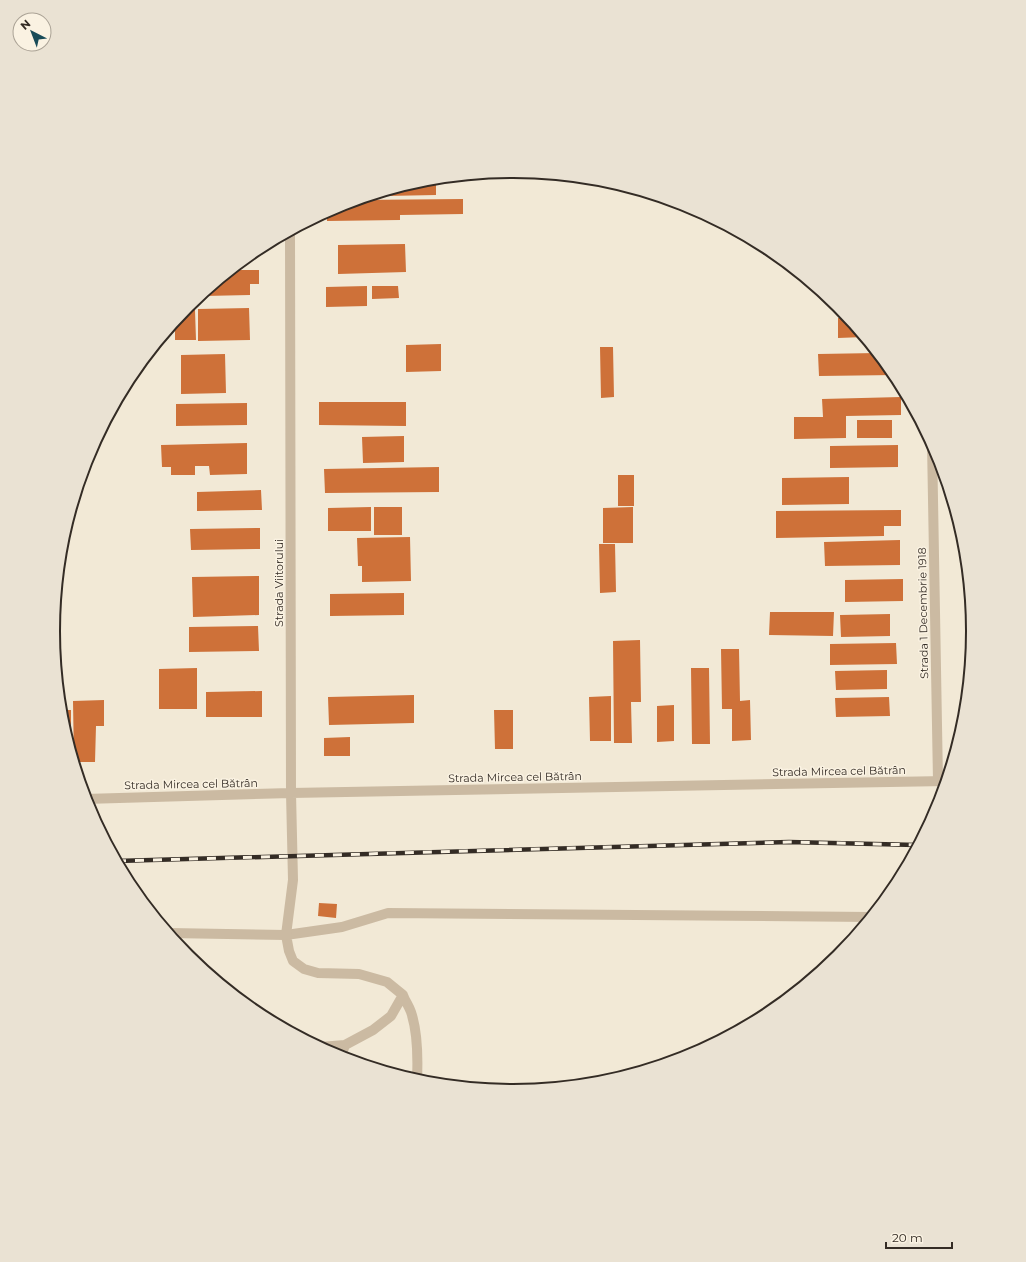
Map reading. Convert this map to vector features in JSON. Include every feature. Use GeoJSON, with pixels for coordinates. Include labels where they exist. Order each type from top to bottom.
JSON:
{"type":"FeatureCollection","features":[{"type":"Feature","properties":{"kind":"street","name":"Strada Viitorului"},"geometry":{"type":"LineString","coordinates":[[290,237],[291,793],[293,880],[286,935],[288,951],[293,961],[304,969],[318,973],[359,974],[387,982],[402,995]]}},
{"type":"Feature","properties":{"kind":"street","name":"Strada 1 Decembrie 1918"},"geometry":{"type":"LineString","coordinates":[[932,459],[942,777]]}},
{"type":"Feature","properties":{"kind":"street","name":"Strada Mircea cel Bătrân"},"geometry":{"type":"LineString","coordinates":[[92,799],[291,793],[941,781]]}},
{"type":"Feature","properties":{"kind":"street"},"geometry":{"type":"LineString","coordinates":[[175,933],[286,935],[342,928],[388,913],[864,917]]}},
{"type":"Feature","properties":{"kind":"street"},"geometry":{"type":"LineString","coordinates":[[332,1046],[345,1045],[373,1030],[391,1016],[402,995]]}},
{"type":"Feature","properties":{"kind":"street"},"geometry":{"type":"LineString","coordinates":[[402,995],[411,1011],[415,1026],[418,1058],[417,1073]]}},
{"type":"Feature","properties":{"kind":"street"},"geometry":{"type":"LineString","coordinates":[[343,1051],[345,1045]]}},
{"type":"Feature","properties":{"kind":"building"},"geometry":{"type":"Polygon","coordinates":[[[436,185],[436,195],[386,196],[436,185]]]}},
{"type":"Feature","properties":{"kind":"building"},"geometry":{"type":"Polygon","coordinates":[[[463,199],[463,214],[400,215],[400,220],[327,221],[327,218],[340,212],[374,200],[463,199]]]}},
{"type":"Feature","properties":{"kind":"building"},"geometry":{"type":"Polygon","coordinates":[[[405,244],[406,272],[338,274],[338,245],[405,244]]]}},
{"type":"Feature","properties":{"kind":"building"},"geometry":{"type":"Polygon","coordinates":[[[240,270],[259,270],[259,284],[250,284],[250,295],[208,296],[240,270]]]}},
{"type":"Feature","properties":{"kind":"building"},"geometry":{"type":"Polygon","coordinates":[[[367,286],[367,306],[326,307],[326,287],[367,286]]]}},
{"type":"Feature","properties":{"kind":"building"},"geometry":{"type":"Polygon","coordinates":[[[372,286],[398,286],[399,298],[372,299],[372,286]]]}},
{"type":"Feature","properties":{"kind":"building"},"geometry":{"type":"Polygon","coordinates":[[[249,308],[250,340],[198,341],[198,309],[249,308]]]}},
{"type":"Feature","properties":{"kind":"building"},"geometry":{"type":"Polygon","coordinates":[[[195,310],[196,340],[175,340],[175,330],[195,310]]]}},
{"type":"Feature","properties":{"kind":"building"},"geometry":{"type":"Polygon","coordinates":[[[838,318],[840,318],[858,337],[838,338],[838,318]]]}},
{"type":"Feature","properties":{"kind":"building"},"geometry":{"type":"Polygon","coordinates":[[[441,344],[441,371],[406,372],[406,345],[441,344]]]}},
{"type":"Feature","properties":{"kind":"building"},"geometry":{"type":"Polygon","coordinates":[[[600,347],[613,347],[614,397],[601,398],[600,347]]]}},
{"type":"Feature","properties":{"kind":"building"},"geometry":{"type":"Polygon","coordinates":[[[871,353],[887,375],[819,376],[818,354],[871,353]]]}},
{"type":"Feature","properties":{"kind":"building"},"geometry":{"type":"Polygon","coordinates":[[[225,354],[226,393],[181,394],[181,355],[225,354]]]}},
{"type":"Feature","properties":{"kind":"building"},"geometry":{"type":"Polygon","coordinates":[[[901,397],[901,415],[846,416],[846,438],[794,439],[794,417],[823,417],[822,399],[901,397]]]}},
{"type":"Feature","properties":{"kind":"building"},"geometry":{"type":"Polygon","coordinates":[[[319,402],[406,402],[406,426],[319,425],[319,402]]]}},
{"type":"Feature","properties":{"kind":"building"},"geometry":{"type":"Polygon","coordinates":[[[247,403],[247,425],[176,426],[176,404],[247,403]]]}},
{"type":"Feature","properties":{"kind":"building"},"geometry":{"type":"Polygon","coordinates":[[[857,420],[892,420],[892,438],[857,438],[857,420]]]}},
{"type":"Feature","properties":{"kind":"building"},"geometry":{"type":"Polygon","coordinates":[[[404,436],[404,462],[363,463],[362,437],[404,436]]]}},
{"type":"Feature","properties":{"kind":"building"},"geometry":{"type":"Polygon","coordinates":[[[247,443],[247,474],[210,475],[209,466],[195,466],[195,475],[171,475],[171,467],[162,467],[161,445],[247,443]]]}},
{"type":"Feature","properties":{"kind":"building"},"geometry":{"type":"Polygon","coordinates":[[[898,445],[898,467],[830,468],[830,446],[898,445]]]}},
{"type":"Feature","properties":{"kind":"building"},"geometry":{"type":"Polygon","coordinates":[[[439,467],[439,492],[325,493],[324,469],[439,467]]]}},
{"type":"Feature","properties":{"kind":"building"},"geometry":{"type":"Polygon","coordinates":[[[618,475],[634,475],[634,506],[618,506],[618,475]]]}},
{"type":"Feature","properties":{"kind":"building"},"geometry":{"type":"Polygon","coordinates":[[[849,477],[849,504],[782,505],[782,478],[849,477]]]}},
{"type":"Feature","properties":{"kind":"building"},"geometry":{"type":"Polygon","coordinates":[[[261,490],[262,510],[197,511],[197,492],[261,490]]]}},
{"type":"Feature","properties":{"kind":"building"},"geometry":{"type":"Polygon","coordinates":[[[371,507],[371,531],[328,531],[328,508],[371,507]]]}},
{"type":"Feature","properties":{"kind":"building"},"geometry":{"type":"Polygon","coordinates":[[[374,507],[402,507],[402,535],[374,535],[374,507]]]}},
{"type":"Feature","properties":{"kind":"building"},"geometry":{"type":"Polygon","coordinates":[[[633,507],[633,543],[603,543],[603,508],[633,507]]]}},
{"type":"Feature","properties":{"kind":"building"},"geometry":{"type":"Polygon","coordinates":[[[901,510],[901,526],[884,526],[884,536],[776,538],[776,511],[901,510]]]}},
{"type":"Feature","properties":{"kind":"building"},"geometry":{"type":"Polygon","coordinates":[[[260,528],[260,549],[191,550],[190,529],[260,528]]]}},
{"type":"Feature","properties":{"kind":"building"},"geometry":{"type":"Polygon","coordinates":[[[410,537],[411,581],[362,582],[362,566],[358,566],[357,538],[410,537]]]}},
{"type":"Feature","properties":{"kind":"building"},"geometry":{"type":"Polygon","coordinates":[[[900,540],[900,565],[825,566],[824,542],[900,540]]]}},
{"type":"Feature","properties":{"kind":"building"},"geometry":{"type":"Polygon","coordinates":[[[599,544],[615,544],[616,592],[600,593],[599,544]]]}},
{"type":"Feature","properties":{"kind":"building"},"geometry":{"type":"Polygon","coordinates":[[[259,576],[259,615],[193,617],[192,577],[259,576]]]}},
{"type":"Feature","properties":{"kind":"building"},"geometry":{"type":"Polygon","coordinates":[[[903,579],[903,601],[845,602],[845,580],[903,579]]]}},
{"type":"Feature","properties":{"kind":"building"},"geometry":{"type":"Polygon","coordinates":[[[404,593],[404,615],[330,616],[330,594],[404,593]]]}},
{"type":"Feature","properties":{"kind":"building"},"geometry":{"type":"Polygon","coordinates":[[[770,612],[834,612],[833,636],[769,635],[770,612]]]}},
{"type":"Feature","properties":{"kind":"building"},"geometry":{"type":"Polygon","coordinates":[[[890,614],[890,636],[841,637],[840,615],[890,614]]]}},
{"type":"Feature","properties":{"kind":"building"},"geometry":{"type":"Polygon","coordinates":[[[258,626],[259,651],[189,652],[189,627],[258,626]]]}},
{"type":"Feature","properties":{"kind":"building"},"geometry":{"type":"Polygon","coordinates":[[[640,640],[641,702],[631,702],[632,743],[614,743],[613,641],[640,640]]]}},
{"type":"Feature","properties":{"kind":"building"},"geometry":{"type":"Polygon","coordinates":[[[896,643],[897,664],[830,665],[830,644],[896,643]]]}},
{"type":"Feature","properties":{"kind":"building"},"geometry":{"type":"Polygon","coordinates":[[[721,649],[739,649],[740,701],[750,700],[751,740],[732,741],[732,709],[722,709],[721,649]]]}},
{"type":"Feature","properties":{"kind":"building"},"geometry":{"type":"Polygon","coordinates":[[[197,668],[197,709],[159,709],[159,669],[197,668]]]}},
{"type":"Feature","properties":{"kind":"building"},"geometry":{"type":"Polygon","coordinates":[[[691,668],[709,668],[710,744],[692,744],[691,668]]]}},
{"type":"Feature","properties":{"kind":"building"},"geometry":{"type":"Polygon","coordinates":[[[887,670],[887,689],[836,690],[835,671],[887,670]]]}},
{"type":"Feature","properties":{"kind":"building"},"geometry":{"type":"Polygon","coordinates":[[[262,691],[262,717],[206,717],[206,692],[262,691]]]}},
{"type":"Feature","properties":{"kind":"building"},"geometry":{"type":"Polygon","coordinates":[[[414,695],[414,723],[329,725],[328,697],[414,695]]]}},
{"type":"Feature","properties":{"kind":"building"},"geometry":{"type":"Polygon","coordinates":[[[611,696],[611,741],[590,741],[589,697],[611,696]]]}},
{"type":"Feature","properties":{"kind":"building"},"geometry":{"type":"Polygon","coordinates":[[[889,697],[890,716],[836,717],[835,698],[889,697]]]}},
{"type":"Feature","properties":{"kind":"building"},"geometry":{"type":"Polygon","coordinates":[[[104,700],[104,726],[96,726],[95,762],[79,762],[74,742],[73,701],[104,700]]]}},
{"type":"Feature","properties":{"kind":"building"},"geometry":{"type":"Polygon","coordinates":[[[674,705],[674,741],[657,742],[657,706],[674,705]]]}},
{"type":"Feature","properties":{"kind":"building"},"geometry":{"type":"Polygon","coordinates":[[[67,710],[71,710],[71,729],[67,710]]]}},
{"type":"Feature","properties":{"kind":"building"},"geometry":{"type":"Polygon","coordinates":[[[494,710],[513,710],[513,749],[495,749],[494,710]]]}},
{"type":"Feature","properties":{"kind":"building"},"geometry":{"type":"Polygon","coordinates":[[[350,737],[350,756],[324,756],[324,738],[350,737]]]}},
{"type":"Feature","properties":{"kind":"building"},"geometry":{"type":"Polygon","coordinates":[[[319,903],[337,904],[336,918],[318,916],[319,903]]]}},
{"type":"Feature","properties":{"kind":"railway"},"geometry":{"type":"LineString","coordinates":[[123,861],[789,842],[912,845]]}}]}
